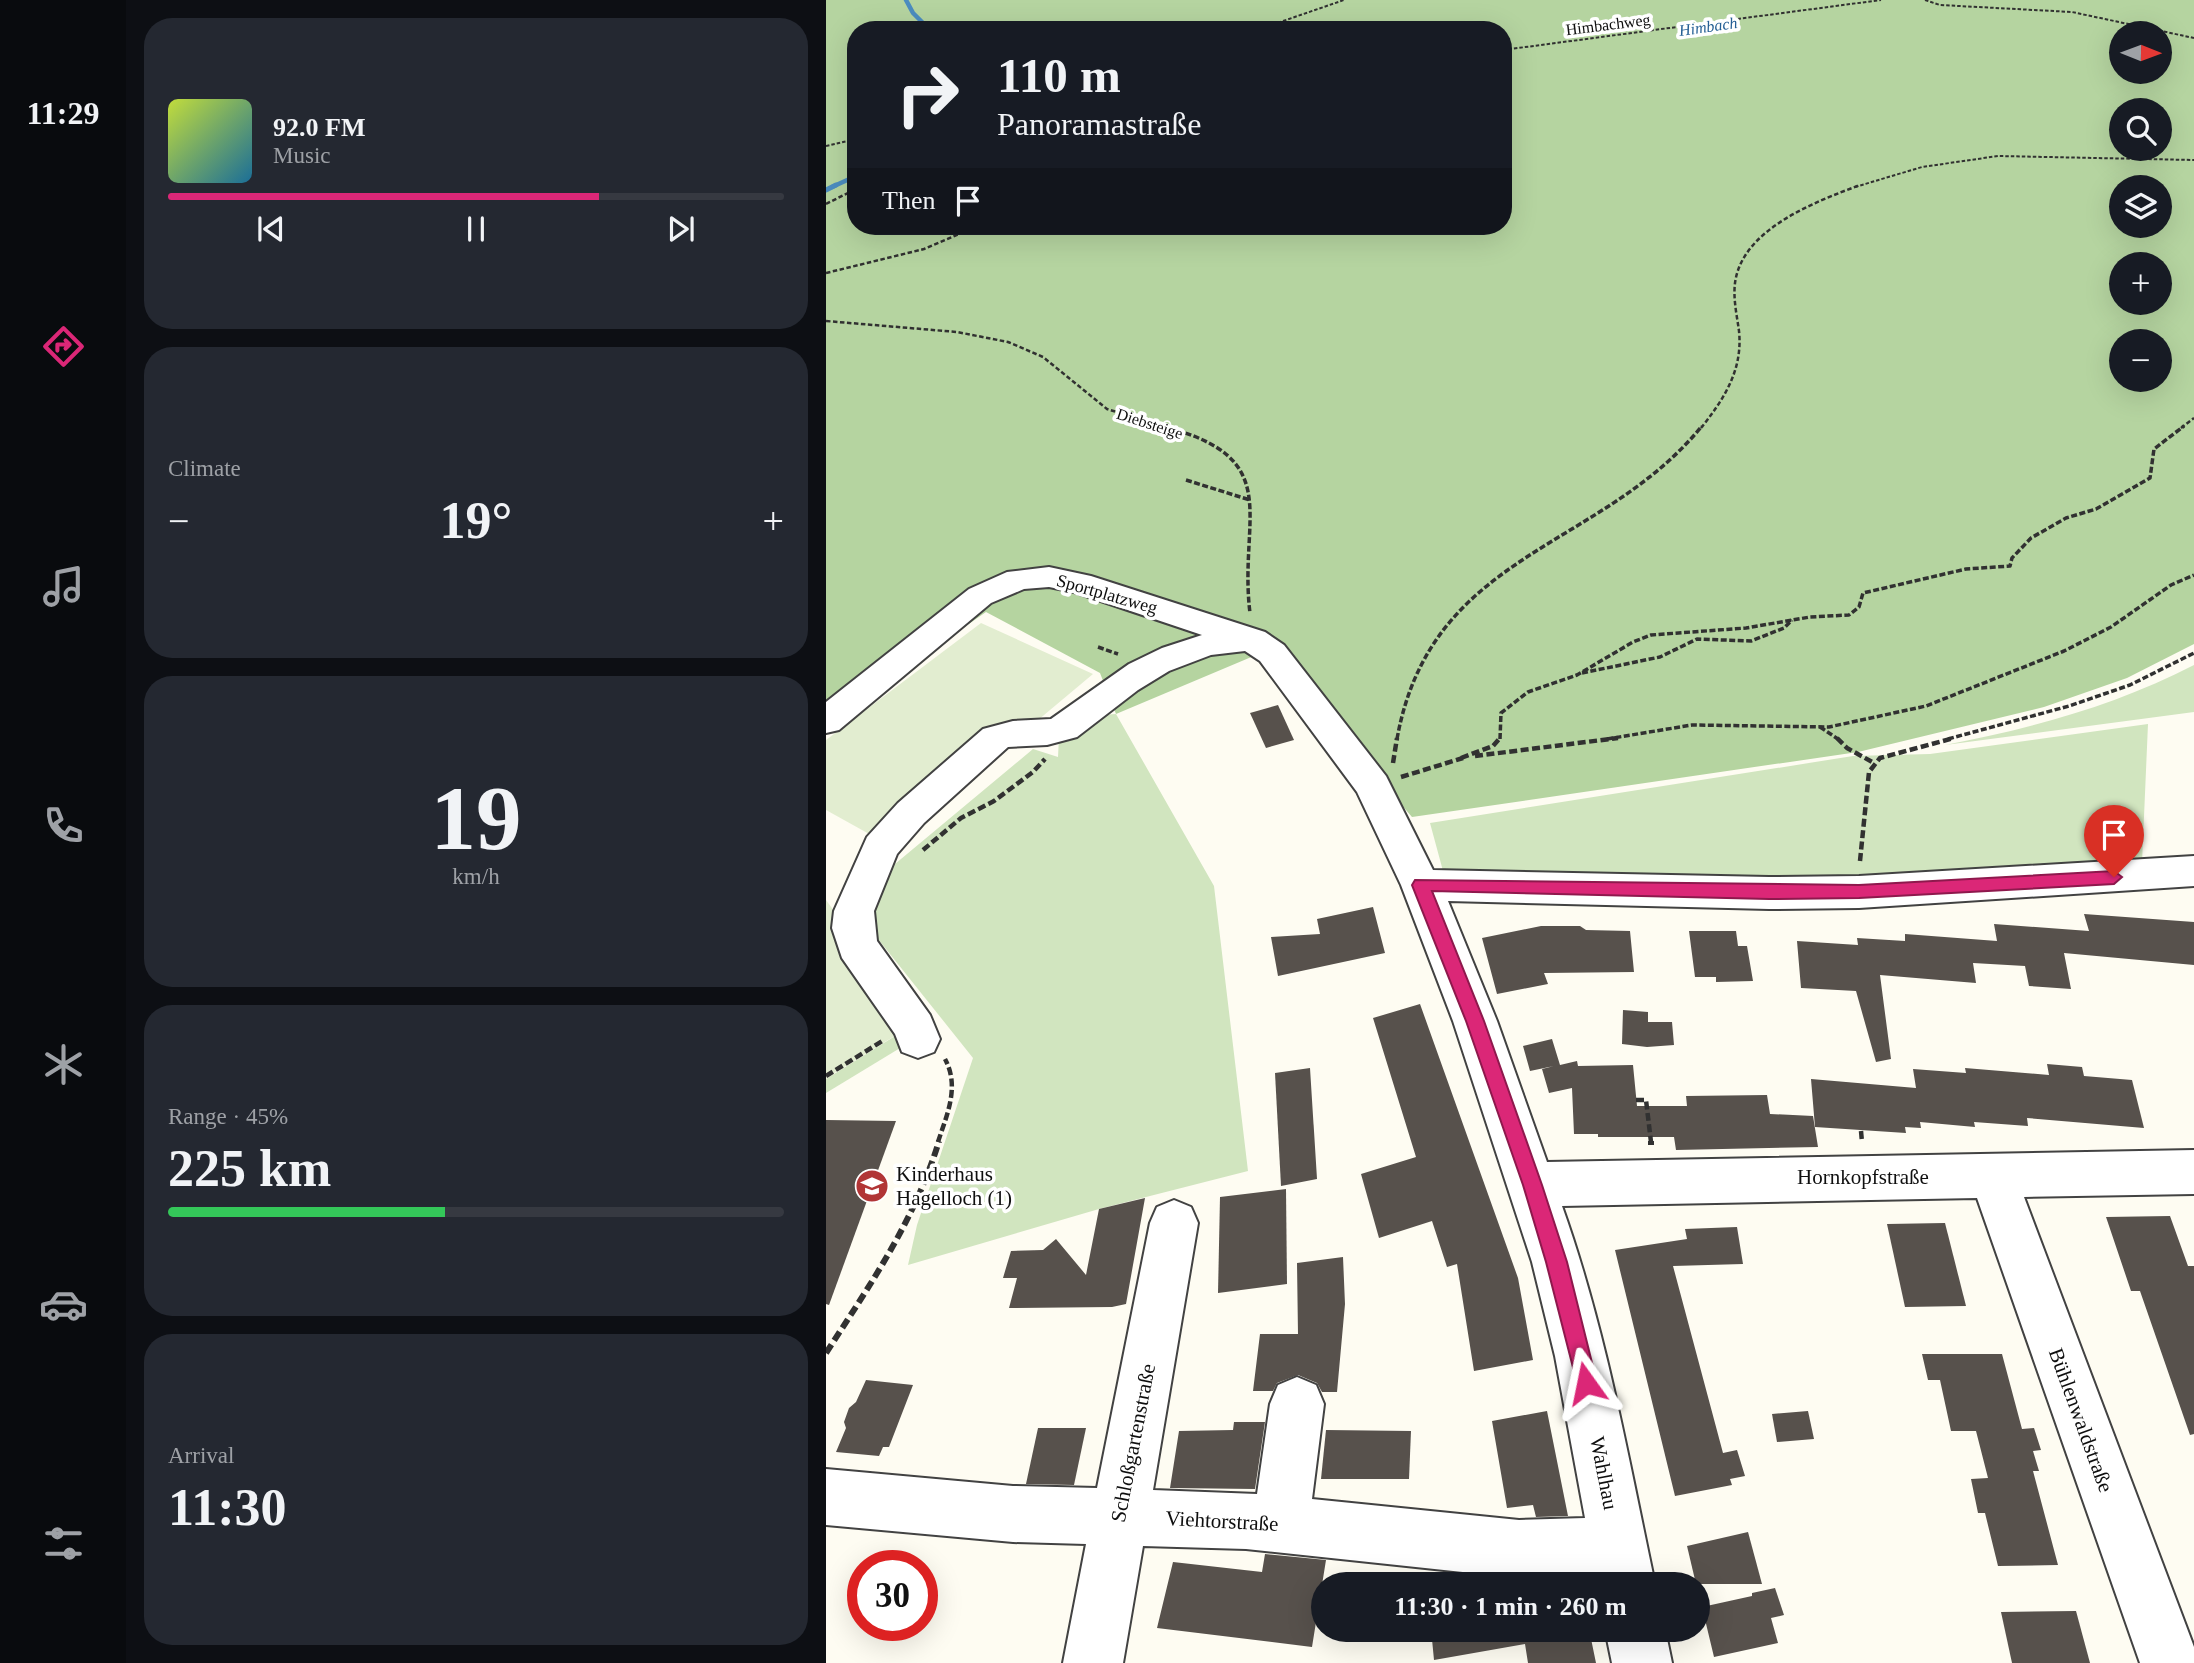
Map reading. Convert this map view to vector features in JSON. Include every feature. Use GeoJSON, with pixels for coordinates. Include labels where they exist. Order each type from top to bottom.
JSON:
{"type":"FeatureCollection","features":[{"type":"Feature","properties":{"kind":"street","name":"Sportplatzweg"},"geometry":{"type":"LineString","coordinates":[[826,721],[962,609],[998,586],[1018,579],[1049,578],[1080,583],[1256,635]]}},
{"type":"Feature","properties":{"kind":"street"},"geometry":{"type":"LineString","coordinates":[[915,1030],[865,960],[857,946],[853,928],[854,911],[860,893],[881,847],[911,813],[996,738],[1009,732],[1044,733],[1066,727],[1112,691],[1169,660],[1212,642],[1256,635],[1368,777],[1421,885],[1769,893],[1859,892],[2194,871]]}},
{"type":"Feature","properties":{"kind":"street","name":"Wahlhau"},"geometry":{"type":"LineString","coordinates":[[1421,885],[1475,1021],[1557,1262],[1581,1356],[1622,1565]]}},
{"type":"Feature","properties":{"kind":"street","name":"Hornkopfstraße"},"geometry":{"type":"LineString","coordinates":[[1532,1185],[1738,1178],[1993,1177],[2194,1172]]}},
{"type":"Feature","properties":{"kind":"street","name":"Bühlenwaldstraße"},"geometry":{"type":"LineString","coordinates":[[1993,1177],[2170,1663]]}},
{"type":"Feature","properties":{"kind":"street","name":"Schloßgartenstraße"},"geometry":{"type":"LineString","coordinates":[[1093,1663],[1174,1223]]}},
{"type":"Feature","properties":{"kind":"street"},"geometry":{"type":"LineString","coordinates":[[1281,1524],[1297,1404]]}},
{"type":"Feature","properties":{"kind":"street","name":"Viehtorstraße"},"geometry":{"type":"LineString","coordinates":[[826,1497],[1013,1514],[1281,1524],[1519,1549],[1622,1565]]}},
{"type":"Feature","properties":{"kind":"street"},"geometry":{"type":"LineString","coordinates":[[1638,1642],[1642,1663]]}},
{"type":"Feature","properties":{"kind":"path"},"geometry":{"type":"LineString","coordinates":[[1283,21],[1344,0]]}},
{"type":"Feature","properties":{"kind":"path","name":"Himbachweg"},"geometry":{"type":"LineString","coordinates":[[1512,49],[1881,0]]}},
{"type":"Feature","properties":{"kind":"path"},"geometry":{"type":"LineString","coordinates":[[1924,0],[1940,5],[2072,12],[2194,38]]}},
{"type":"Feature","properties":{"kind":"path"},"geometry":{"type":"LineString","coordinates":[[826,146],[847,141]]}},
{"type":"Feature","properties":{"kind":"path"},"geometry":{"type":"LineString","coordinates":[[1389,820],[1390,780],[1402,713],[1414,679],[1450,620],[1480,588],[1535,550],[1630,496],[1685,446],[1718,404],[1737,368],[1741,340],[1735,280],[1745,256],[1762,237],[1826,199],[1875,180],[1930,164],[1959,159],[2026,155],[2150,162],[2194,160]]}},
{"type":"Feature","properties":{"kind":"path"},"geometry":{"type":"LineString","coordinates":[[826,204],[847,194]]}},
{"type":"Feature","properties":{"kind":"path"},"geometry":{"type":"LineString","coordinates":[[826,273],[924,249],[957,235]]}},
{"type":"Feature","properties":{"kind":"path","name":"Diebsteige"},"geometry":{"type":"LineString","coordinates":[[826,321],[955,333],[1027,349],[1054,363],[1098,404],[1121,415],[1197,438],[1222,449],[1240,467],[1249,485],[1251,500],[1247,590],[1256,635]]}},
{"type":"Feature","properties":{"kind":"path"},"geometry":{"type":"LineString","coordinates":[[1577,675],[1633,642],[1651,635],[1707,632],[1849,615],[1859,607],[1863,593],[1899,582],[1967,569],[1998,569],[2010,566],[2012,558],[2031,538],[2066,518],[2096,509],[2150,478],[2154,449],[2194,418]]}},
{"type":"Feature","properties":{"kind":"path"},"geometry":{"type":"LineString","coordinates":[[1186,480],[1251,500]]}},
{"type":"Feature","properties":{"kind":"path"},"geometry":{"type":"LineString","coordinates":[[1461,758],[1574,745],[1692,725],[1843,725],[1912,709],[2064,651],[2111,627],[2171,585],[2194,575]]}},
{"type":"Feature","properties":{"kind":"path"},"geometry":{"type":"LineString","coordinates":[[1688,642],[1709,639],[1751,641],[1784,628],[1793,620]]}},
{"type":"Feature","properties":{"kind":"path"},"geometry":{"type":"LineString","coordinates":[[1390,780],[1493,746],[1500,739],[1501,713],[1528,692],[1577,675],[1660,657],[1707,632]]}},
{"type":"Feature","properties":{"kind":"path"},"geometry":{"type":"LineString","coordinates":[[1859,892],[1869,772],[1874,763],[1893,753],[2069,706],[2130,685],[2194,653]]}},
{"type":"Feature","properties":{"kind":"path"},"geometry":{"type":"LineString","coordinates":[[918,855],[961,818],[994,801],[1033,772],[1066,727]]}},
{"type":"Feature","properties":{"kind":"path"},"geometry":{"type":"LineString","coordinates":[[1820,727],[1835,736],[1847,748],[1874,763]]}},
{"type":"Feature","properties":{"kind":"path"},"geometry":{"type":"LineString","coordinates":[[826,1076],[915,1030],[929,1035],[953,1070],[953,1088],[947,1114],[936,1152],[914,1208],[867,1293],[826,1353]]}},
{"type":"Feature","properties":{"kind":"path"},"geometry":{"type":"LineString","coordinates":[[1636,1100],[1646,1100],[1647,1110]]}},
{"type":"Feature","properties":{"kind":"path"},"geometry":{"type":"LineString","coordinates":[[1861,1131],[1862,1139]]}},
{"type":"Feature","properties":{"kind":"green space"},"geometry":{"type":"Polygon","coordinates":[[[826,0],[2194,0],[2194,644],[2127,678],[2044,707],[1858,752],[1412,817],[1268,650],[1116,714],[1100,673],[986,612],[826,723],[826,0]]]}},
{"type":"Feature","properties":{"kind":"green space"},"geometry":{"type":"Polygon","coordinates":[[[981,623],[1093,674],[889,845],[826,810],[826,740],[981,623]]]}},
{"type":"Feature","properties":{"kind":"green space"},"geometry":{"type":"Polygon","coordinates":[[[2194,665],[2194,712],[1945,745],[2041,723],[2104,704],[2194,665]]]}},
{"type":"Feature","properties":{"kind":"green space"},"geometry":{"type":"Polygon","coordinates":[[[1116,714],[1214,886],[1248,1171],[1099,1209],[908,1265],[917,1225],[973,1058],[874,934],[877,893],[895,864],[1033,749],[1058,757],[1059,737],[1100,715],[1116,714]]]}},
{"type":"Feature","properties":{"kind":"green space"},"geometry":{"type":"Polygon","coordinates":[[[2148,724],[2142,863],[1867,878],[1757,879],[1443,871],[1430,823],[1853,756],[1930,754],[2148,724]]]}},
{"type":"Feature","properties":{"kind":"green space"},"geometry":{"type":"Polygon","coordinates":[[[826,900],[916,1023],[826,1078],[826,900]]]}},
{"type":"Feature","properties":{"kind":"green space"},"geometry":{"type":"Polygon","coordinates":[[[916,1023],[910,1042],[826,1093],[826,1079],[916,1023]]]}},
{"type":"Feature","properties":{"kind":"building"},"geometry":{"type":"Polygon","coordinates":[[[1278,705],[1294,740],[1266,748],[1250,713],[1278,705]]]}},
{"type":"Feature","properties":{"kind":"building"},"geometry":{"type":"Polygon","coordinates":[[[1373,907],[1385,953],[1278,976],[1271,937],[1320,934],[1317,919],[1373,907]]]}},
{"type":"Feature","properties":{"kind":"building"},"geometry":{"type":"Polygon","coordinates":[[[2084,914],[2194,922],[2194,965],[2064,953],[2071,989],[2029,986],[2025,966],[1973,963],[1976,983],[1880,975],[1891,1059],[1876,1062],[1856,991],[1801,988],[1797,941],[1858,945],[1857,938],[1905,941],[1905,934],[1997,941],[1994,924],[2089,931],[2084,914]]]}},
{"type":"Feature","properties":{"kind":"building"},"geometry":{"type":"Polygon","coordinates":[[[1541,926],[1580,926],[1586,930],[1630,931],[1634,972],[1544,973],[1548,984],[1497,994],[1482,938],[1541,926]]]}},
{"type":"Feature","properties":{"kind":"building"},"geometry":{"type":"Polygon","coordinates":[[[1689,931],[1736,931],[1738,946],[1747,946],[1753,981],[1716,982],[1716,977],[1695,977],[1689,931]]]}},
{"type":"Feature","properties":{"kind":"building"},"geometry":{"type":"Polygon","coordinates":[[[1420,1004],[1518,1278],[1533,1360],[1474,1371],[1457,1264],[1447,1267],[1432,1221],[1379,1238],[1361,1174],[1416,1157],[1373,1018],[1420,1004]]]}},
{"type":"Feature","properties":{"kind":"building"},"geometry":{"type":"Polygon","coordinates":[[[1623,1010],[1648,1012],[1648,1022],[1672,1022],[1674,1045],[1647,1047],[1622,1044],[1623,1010]]]}},
{"type":"Feature","properties":{"kind":"building"},"geometry":{"type":"Polygon","coordinates":[[[1552,1039],[1560,1065],[1577,1061],[1578,1066],[1633,1065],[1637,1106],[1687,1106],[1686,1096],[1767,1095],[1770,1114],[1813,1116],[1818,1147],[1676,1150],[1674,1137],[1598,1137],[1598,1134],[1574,1134],[1572,1088],[1549,1093],[1542,1069],[1554,1066],[1530,1071],[1523,1046],[1552,1039]]]}},
{"type":"Feature","properties":{"kind":"building"},"geometry":{"type":"Polygon","coordinates":[[[2047,1064],[2082,1067],[2084,1076],[2132,1080],[2144,1128],[2027,1118],[2028,1126],[1974,1122],[1975,1127],[1920,1122],[1921,1128],[1905,1127],[1906,1133],[1815,1127],[1811,1079],[1916,1088],[1913,1069],[1966,1073],[1965,1068],[2049,1075],[2047,1064]]]}},
{"type":"Feature","properties":{"kind":"building"},"geometry":{"type":"Polygon","coordinates":[[[1310,1068],[1317,1179],[1281,1186],[1275,1073],[1310,1068]]]}},
{"type":"Feature","properties":{"kind":"building"},"geometry":{"type":"Polygon","coordinates":[[[826,1120],[896,1121],[829,1305],[826,1304],[826,1120]]]}},
{"type":"Feature","properties":{"kind":"building"},"geometry":{"type":"Polygon","coordinates":[[[1286,1189],[1287,1284],[1218,1293],[1220,1197],[1286,1189]]]}},
{"type":"Feature","properties":{"kind":"building"},"geometry":{"type":"Polygon","coordinates":[[[1145,1198],[1126,1304],[1112,1307],[1009,1308],[1017,1278],[1003,1278],[1011,1251],[1043,1250],[1056,1239],[1086,1275],[1099,1209],[1145,1198]]]}},
{"type":"Feature","properties":{"kind":"building"},"geometry":{"type":"Polygon","coordinates":[[[2170,1216],[2188,1266],[2194,1266],[2194,1434],[2190,1435],[2140,1291],[2131,1291],[2106,1217],[2170,1216]]]}},
{"type":"Feature","properties":{"kind":"building"},"geometry":{"type":"Polygon","coordinates":[[[1945,1223],[1966,1306],[1905,1307],[1887,1224],[1945,1223]]]}},
{"type":"Feature","properties":{"kind":"building"},"geometry":{"type":"Polygon","coordinates":[[[1737,1227],[1743,1264],[1673,1266],[1723,1453],[1737,1450],[1745,1476],[1730,1479],[1732,1485],[1675,1496],[1615,1250],[1687,1239],[1685,1229],[1737,1227]]]}},
{"type":"Feature","properties":{"kind":"building"},"geometry":{"type":"Polygon","coordinates":[[[1343,1257],[1345,1304],[1337,1392],[1322,1392],[1317,1383],[1298,1375],[1277,1383],[1273,1391],[1253,1391],[1260,1334],[1298,1334],[1297,1263],[1343,1257]]]}},
{"type":"Feature","properties":{"kind":"building"},"geometry":{"type":"Polygon","coordinates":[[[1922,1354],[2002,1354],[2022,1429],[2034,1428],[2041,1450],[2033,1451],[2039,1471],[2033,1471],[2058,1565],[1998,1566],[1985,1513],[1978,1513],[1971,1479],[1988,1478],[1976,1431],[1951,1431],[1940,1380],[1928,1380],[1922,1354]]]}},
{"type":"Feature","properties":{"kind":"building"},"geometry":{"type":"Polygon","coordinates":[[[866,1380],[913,1385],[889,1447],[883,1447],[879,1456],[836,1452],[846,1428],[844,1422],[849,1408],[856,1402],[866,1380]]]}},
{"type":"Feature","properties":{"kind":"building"},"geometry":{"type":"Polygon","coordinates":[[[1547,1411],[1568,1516],[1536,1517],[1533,1505],[1507,1508],[1492,1421],[1547,1411]]]}},
{"type":"Feature","properties":{"kind":"building"},"geometry":{"type":"Polygon","coordinates":[[[1808,1411],[1814,1439],[1777,1442],[1772,1414],[1808,1411]]]}},
{"type":"Feature","properties":{"kind":"building"},"geometry":{"type":"Polygon","coordinates":[[[1234,1422],[1265,1422],[1255,1489],[1170,1488],[1179,1431],[1233,1430],[1234,1422]]]}},
{"type":"Feature","properties":{"kind":"building"},"geometry":{"type":"Polygon","coordinates":[[[1038,1428],[1086,1428],[1074,1485],[1026,1484],[1038,1428]]]}},
{"type":"Feature","properties":{"kind":"building"},"geometry":{"type":"Polygon","coordinates":[[[1326,1430],[1411,1431],[1409,1479],[1321,1479],[1326,1430]]]}},
{"type":"Feature","properties":{"kind":"building"},"geometry":{"type":"Polygon","coordinates":[[[1748,1532],[1762,1584],[1710,1584],[1710,1572],[1693,1572],[1687,1546],[1748,1532]]]}},
{"type":"Feature","properties":{"kind":"building"},"geometry":{"type":"Polygon","coordinates":[[[1265,1554],[1326,1560],[1324,1572],[1311,1572],[1312,1647],[1157,1628],[1173,1562],[1262,1572],[1265,1554]]]}},
{"type":"Feature","properties":{"kind":"building"},"geometry":{"type":"Polygon","coordinates":[[[1775,1588],[1784,1615],[1771,1618],[1778,1643],[1714,1657],[1710,1640],[1710,1605],[1752,1596],[1752,1593],[1775,1588]]]}},
{"type":"Feature","properties":{"kind":"building"},"geometry":{"type":"Polygon","coordinates":[[[2076,1611],[2090,1663],[2012,1663],[2001,1612],[2076,1611]]]}},
{"type":"Feature","properties":{"kind":"building"},"geometry":{"type":"Polygon","coordinates":[[[1432,1642],[1592,1642],[1596,1663],[1528,1663],[1525,1644],[1434,1660],[1432,1642]]]}},
{"type":"Feature","properties":{"kind":"waterway"},"geometry":{"type":"LineString","coordinates":[[906,0],[921,21]]}},
{"type":"Feature","properties":{"kind":"waterway"},"geometry":{"type":"LineString","coordinates":[[832,187],[847,180]]}},
{"type":"Feature","properties":{"kind":"waterway"},"geometry":{"type":"LineString","coordinates":[[832,187],[836,185]]}},
{"type":"Feature","properties":{"kind":"waterway"},"geometry":{"type":"LineString","coordinates":[[826,190],[832,187]]}},
{"type":"Feature","properties":{"kind":"place","name":"Kinderhaus Hagelloch (1)"},"geometry":{"type":"Point","coordinates":[872,1186]}},
{"type":"Feature","properties":{"kind":"route"},"geometry":{"type":"LineString","coordinates":[[1586,1383],[1557,1262],[1532,1185],[1475,1021],[1421,885],[1769,893],[1859,892],[2114,877]]}},
{"type":"Feature","properties":{"kind":"water label","name":"Himbach"},"geometry":{"type":"Point","coordinates":[1708,26]}}]}
